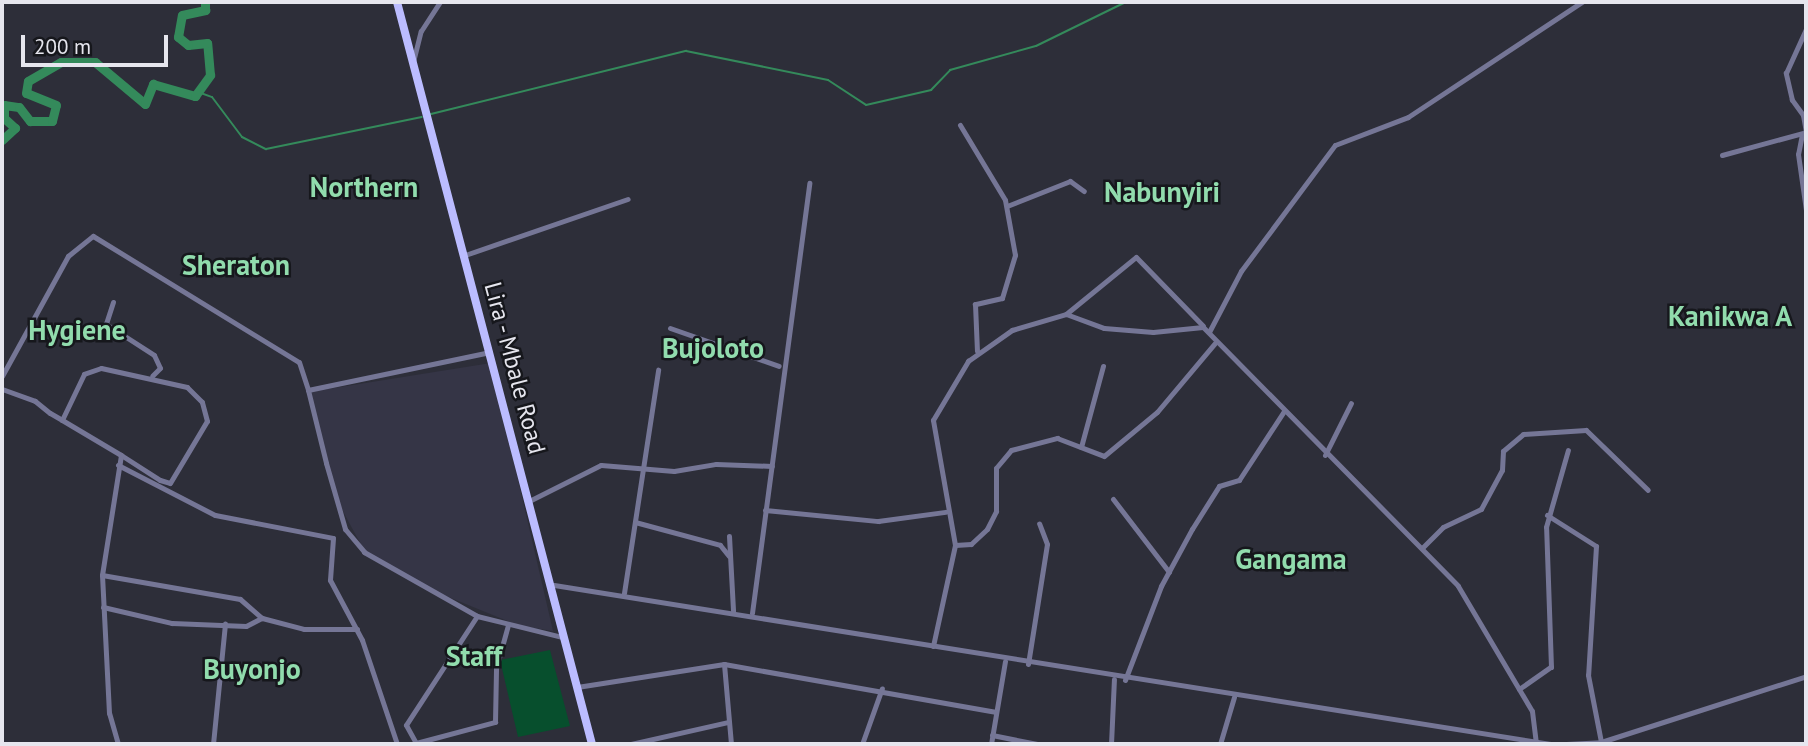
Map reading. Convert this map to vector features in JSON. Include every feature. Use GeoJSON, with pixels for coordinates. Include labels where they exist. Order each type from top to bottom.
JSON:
{"type":"FeatureCollection","features":[{"type":"Feature","properties":{"kind":"main road","name":"Lira - Mbale Road"},"geometry":{"type":"LineString","coordinates":[[397,2],[412,66],[554,584],[562,637],[592,744]]}},
{"type":"Feature","properties":{"kind":"street"},"geometry":{"type":"LineString","coordinates":[[412,66],[421,31],[440,2]]}},
{"type":"Feature","properties":{"kind":"street"},"geometry":{"type":"LineString","coordinates":[[1209,332],[1241,271],[1335,145],[1408,117],[1582,2]]}},
{"type":"Feature","properties":{"kind":"street"},"geometry":{"type":"LineString","coordinates":[[1806,29],[1786,73],[1792,100],[1805,114],[1806,210]]}},
{"type":"Feature","properties":{"kind":"street"},"geometry":{"type":"LineString","coordinates":[[960,125],[1007,206],[1014,275],[1000,301],[975,304],[976,351]]}},
{"type":"Feature","properties":{"kind":"street"},"geometry":{"type":"LineString","coordinates":[[1722,155],[1805,132]]}},
{"type":"Feature","properties":{"kind":"street"},"geometry":{"type":"LineString","coordinates":[[1007,206],[1070,181],[1084,191]]}},
{"type":"Feature","properties":{"kind":"street"},"geometry":{"type":"LineString","coordinates":[[752,613],[772,466],[779,366],[809,183]]}},
{"type":"Feature","properties":{"kind":"street"},"geometry":{"type":"LineString","coordinates":[[465,256],[628,199]]}},
{"type":"Feature","properties":{"kind":"street"},"geometry":{"type":"LineString","coordinates":[[2,376],[68,256],[93,236],[299,362],[350,538],[413,583],[477,616],[562,637]]}},
{"type":"Feature","properties":{"kind":"street"},"geometry":{"type":"LineString","coordinates":[[933,646],[955,545],[945,512],[933,420],[976,351],[1012,330],[1066,314],[1136,257],[1209,332],[1215,343],[1325,454],[1423,547],[1466,598],[1534,718],[1536,744]]}},
{"type":"Feature","properties":{"kind":"street"},"geometry":{"type":"LineString","coordinates":[[113,302],[106,324],[155,355],[160,368],[152,376]]}},
{"type":"Feature","properties":{"kind":"street"},"geometry":{"type":"LineString","coordinates":[[1066,314],[1104,328],[1203,327]]}},
{"type":"Feature","properties":{"kind":"street"},"geometry":{"type":"LineString","coordinates":[[670,328],[779,366]]}},
{"type":"Feature","properties":{"kind":"street"},"geometry":{"type":"LineString","coordinates":[[955,545],[971,544],[987,529],[996,511],[996,468],[1011,450],[1050,438],[1082,446],[1097,456],[1108,453],[1171,398],[1215,343]]}},
{"type":"Feature","properties":{"kind":"street"},"geometry":{"type":"LineString","coordinates":[[308,390],[490,352]]}},
{"type":"Feature","properties":{"kind":"street"},"geometry":{"type":"LineString","coordinates":[[1082,446],[1103,366]]}},
{"type":"Feature","properties":{"kind":"street"},"geometry":{"type":"LineString","coordinates":[[2,389],[174,482],[205,432],[200,398],[152,376],[88,370],[62,420]]}},
{"type":"Feature","properties":{"kind":"street"},"geometry":{"type":"LineString","coordinates":[[624,593],[635,522],[648,464],[658,370]]}},
{"type":"Feature","properties":{"kind":"street"},"geometry":{"type":"LineString","coordinates":[[1325,454],[1351,403]]}},
{"type":"Feature","properties":{"kind":"street"},"geometry":{"type":"LineString","coordinates":[[1125,680],[1169,572],[1219,486],[1239,480],[1284,411]]}},
{"type":"Feature","properties":{"kind":"street"},"geometry":{"type":"LineString","coordinates":[[1423,547],[1443,527],[1481,509],[1502,470],[1503,451],[1523,434],[1586,430],[1648,490]]}},
{"type":"Feature","properties":{"kind":"street"},"geometry":{"type":"LineString","coordinates":[[1519,690],[1552,662],[1547,515],[1565,479],[1568,450]]}},
{"type":"Feature","properties":{"kind":"street"},"geometry":{"type":"LineString","coordinates":[[118,744],[109,713],[102,575],[121,455]]}},
{"type":"Feature","properties":{"kind":"street"},"geometry":{"type":"LineString","coordinates":[[531,500],[592,467],[648,464],[674,471],[716,464],[772,466]]}},
{"type":"Feature","properties":{"kind":"street"},"geometry":{"type":"LineString","coordinates":[[118,466],[215,515],[332,538],[330,580],[357,629],[397,744]]}},
{"type":"Feature","properties":{"kind":"street"},"geometry":{"type":"LineString","coordinates":[[1113,499],[1169,572]]}},
{"type":"Feature","properties":{"kind":"street"},"geometry":{"type":"LineString","coordinates":[[765,510],[878,521],[945,512]]}},
{"type":"Feature","properties":{"kind":"street"},"geometry":{"type":"LineString","coordinates":[[1547,515],[1597,546],[1588,675],[1601,742]]}},
{"type":"Feature","properties":{"kind":"street"},"geometry":{"type":"LineString","coordinates":[[635,522],[720,545],[735,570],[733,611]]}},
{"type":"Feature","properties":{"kind":"street"},"geometry":{"type":"LineString","coordinates":[[1028,664],[1047,544],[1039,523]]}},
{"type":"Feature","properties":{"kind":"street"},"geometry":{"type":"LineString","coordinates":[[729,536],[729,556]]}},
{"type":"Feature","properties":{"kind":"street"},"geometry":{"type":"LineString","coordinates":[[102,575],[240,599],[262,618]]}},
{"type":"Feature","properties":{"kind":"street"},"geometry":{"type":"LineString","coordinates":[[554,584],[752,613],[1114,679],[1550,744]]}},
{"type":"Feature","properties":{"kind":"street"},"geometry":{"type":"LineString","coordinates":[[103,607],[172,623],[225,624],[262,618],[304,629],[357,629]]}},
{"type":"Feature","properties":{"kind":"street"},"geometry":{"type":"LineString","coordinates":[[477,616],[406,725],[416,743],[495,722],[496,668],[508,625]]}},
{"type":"Feature","properties":{"kind":"street"},"geometry":{"type":"LineString","coordinates":[[213,744],[225,624]]}},
{"type":"Feature","properties":{"kind":"street"},"geometry":{"type":"LineString","coordinates":[[991,744],[1005,661]]}},
{"type":"Feature","properties":{"kind":"street"},"geometry":{"type":"LineString","coordinates":[[577,687],[724,664],[882,688],[995,712]]}},
{"type":"Feature","properties":{"kind":"street"},"geometry":{"type":"LineString","coordinates":[[724,664],[731,744]]}},
{"type":"Feature","properties":{"kind":"street"},"geometry":{"type":"LineString","coordinates":[[1566,744],[1601,742],[1806,676]]}},
{"type":"Feature","properties":{"kind":"street"},"geometry":{"type":"LineString","coordinates":[[1111,744],[1114,679]]}},
{"type":"Feature","properties":{"kind":"street"},"geometry":{"type":"LineString","coordinates":[[863,744],[882,688]]}},
{"type":"Feature","properties":{"kind":"street"},"geometry":{"type":"LineString","coordinates":[[1220,744],[1234,697]]}},
{"type":"Feature","properties":{"kind":"street"},"geometry":{"type":"LineString","coordinates":[[631,744],[728,723]]}},
{"type":"Feature","properties":{"kind":"street"},"geometry":{"type":"LineString","coordinates":[[992,735],[1037,744]]}},
{"type":"Feature","properties":{"kind":"shaded area"},"geometry":{"type":"Polygon","coordinates":[[[491,363],[553,631],[520,626],[414,583],[365,552],[339,504],[309,392],[491,363]]]}},
{"type":"Feature","properties":{"kind":"green space"},"geometry":{"type":"Polygon","coordinates":[[[550,650],[570,726],[518,737],[500,660],[550,650]]]}},
{"type":"Feature","properties":{"kind":"waterway"},"geometry":{"type":"LineString","coordinates":[[2,140],[15,128],[4,118],[4,105],[19,107],[30,121],[52,121],[56,105],[26,93],[28,81],[61,62],[95,62],[145,104],[153,84],[195,96],[210,75],[207,43],[188,45],[178,37],[182,15],[205,10],[205,2]]}},
{"type":"Feature","properties":{"kind":"waterway"},"geometry":{"type":"LineString","coordinates":[[431,114],[686,51],[828,80],[866,105],[931,90],[950,70],[1036,46],[1126,2]]}},
{"type":"Feature","properties":{"kind":"waterway"},"geometry":{"type":"LineString","coordinates":[[198,92],[212,97],[242,137],[266,149],[422,117]]}},
{"type":"Feature","properties":{"kind":"district","name":"Northern"},"geometry":{"type":"Point","coordinates":[364,187]}},
{"type":"Feature","properties":{"kind":"district","name":"Nabunyiri"},"geometry":{"type":"Point","coordinates":[1162,192]}},
{"type":"Feature","properties":{"kind":"district","name":"Sheraton"},"geometry":{"type":"Point","coordinates":[236,265]}},
{"type":"Feature","properties":{"kind":"district","name":"Kanikwa A"},"geometry":{"type":"Point","coordinates":[1730,316]}},
{"type":"Feature","properties":{"kind":"district","name":"Hygiene"},"geometry":{"type":"Point","coordinates":[77,330]}},
{"type":"Feature","properties":{"kind":"district","name":"Bujoloto"},"geometry":{"type":"Point","coordinates":[713,348]}},
{"type":"Feature","properties":{"kind":"district","name":"Gangama"},"geometry":{"type":"Point","coordinates":[1291,559]}},
{"type":"Feature","properties":{"kind":"district","name":"Staff"},"geometry":{"type":"Point","coordinates":[474,656]}},
{"type":"Feature","properties":{"kind":"district","name":"Buyonjo"},"geometry":{"type":"Point","coordinates":[252,669]}}]}
